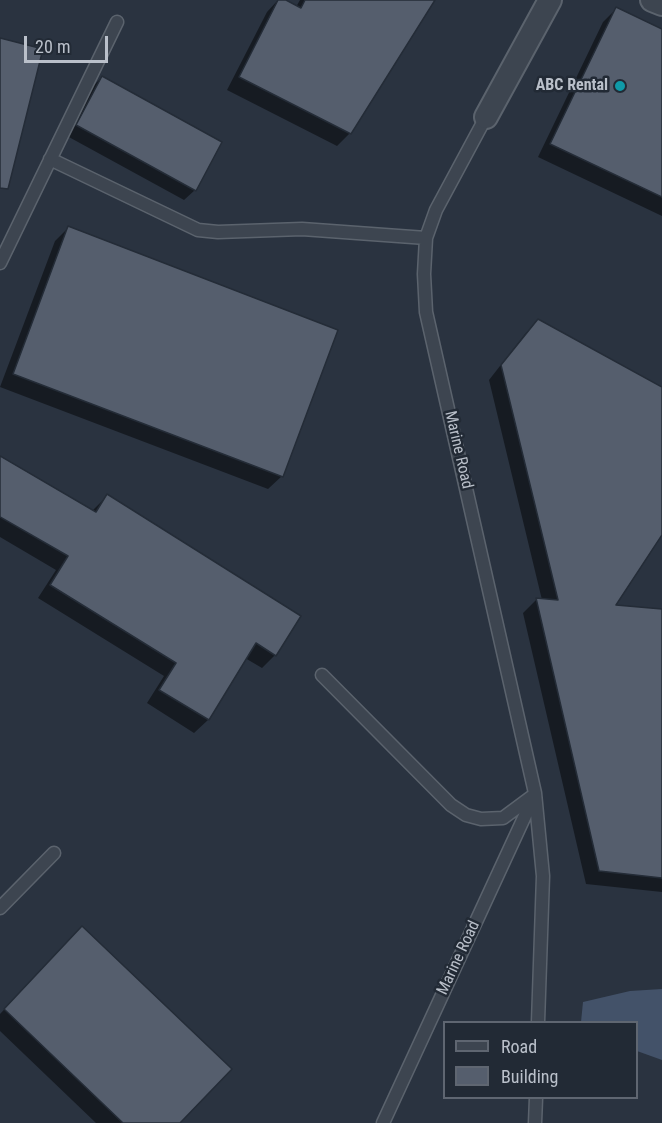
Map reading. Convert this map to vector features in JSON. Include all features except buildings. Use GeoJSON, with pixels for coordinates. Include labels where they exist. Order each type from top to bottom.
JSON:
{"type":"FeatureCollection","features":[{"type":"Feature","properties":{"kind":"street"},"geometry":{"type":"LineString","coordinates":[[486,117],[550,0]]}},
{"type":"Feature","properties":{"kind":"street"},"geometry":{"type":"LineString","coordinates":[[652,0],[662,4]]}},
{"type":"Feature","properties":{"kind":"lane"},"geometry":{"type":"LineString","coordinates":[[0,263],[117,22]]}},
{"type":"Feature","properties":{"kind":"lane","name":"Marine Road"},"geometry":{"type":"LineString","coordinates":[[486,117],[436,210],[426,238],[424,274],[426,312],[535,793],[543,876],[538,1021]]}},
{"type":"Feature","properties":{"kind":"lane"},"geometry":{"type":"LineString","coordinates":[[50,159],[198,230],[218,232],[302,229],[426,238]]}},
{"type":"Feature","properties":{"kind":"lane"},"geometry":{"type":"LineString","coordinates":[[322,675],[451,805],[466,815],[481,819],[503,818],[535,793]]}},
{"type":"Feature","properties":{"kind":"lane","name":"Marine Road"},"geometry":{"type":"LineString","coordinates":[[383,1123],[535,793]]}},
{"type":"Feature","properties":{"kind":"lane"},"geometry":{"type":"LineString","coordinates":[[0,908],[54,853]]}},
{"type":"Feature","properties":{"kind":"lane"},"geometry":{"type":"LineString","coordinates":[[535,1123],[536,1099]]}},
{"type":"Feature","properties":{"kind":"water"},"geometry":{"type":"Polygon","coordinates":[[[662,989],[662,1060],[638,1051],[638,1021],[581,1021],[583,1002],[630,991],[662,989]]]}},
{"type":"Feature","properties":{"kind":"place","name":"ABC Rental"},"geometry":{"type":"Point","coordinates":[620,86]}}]}
